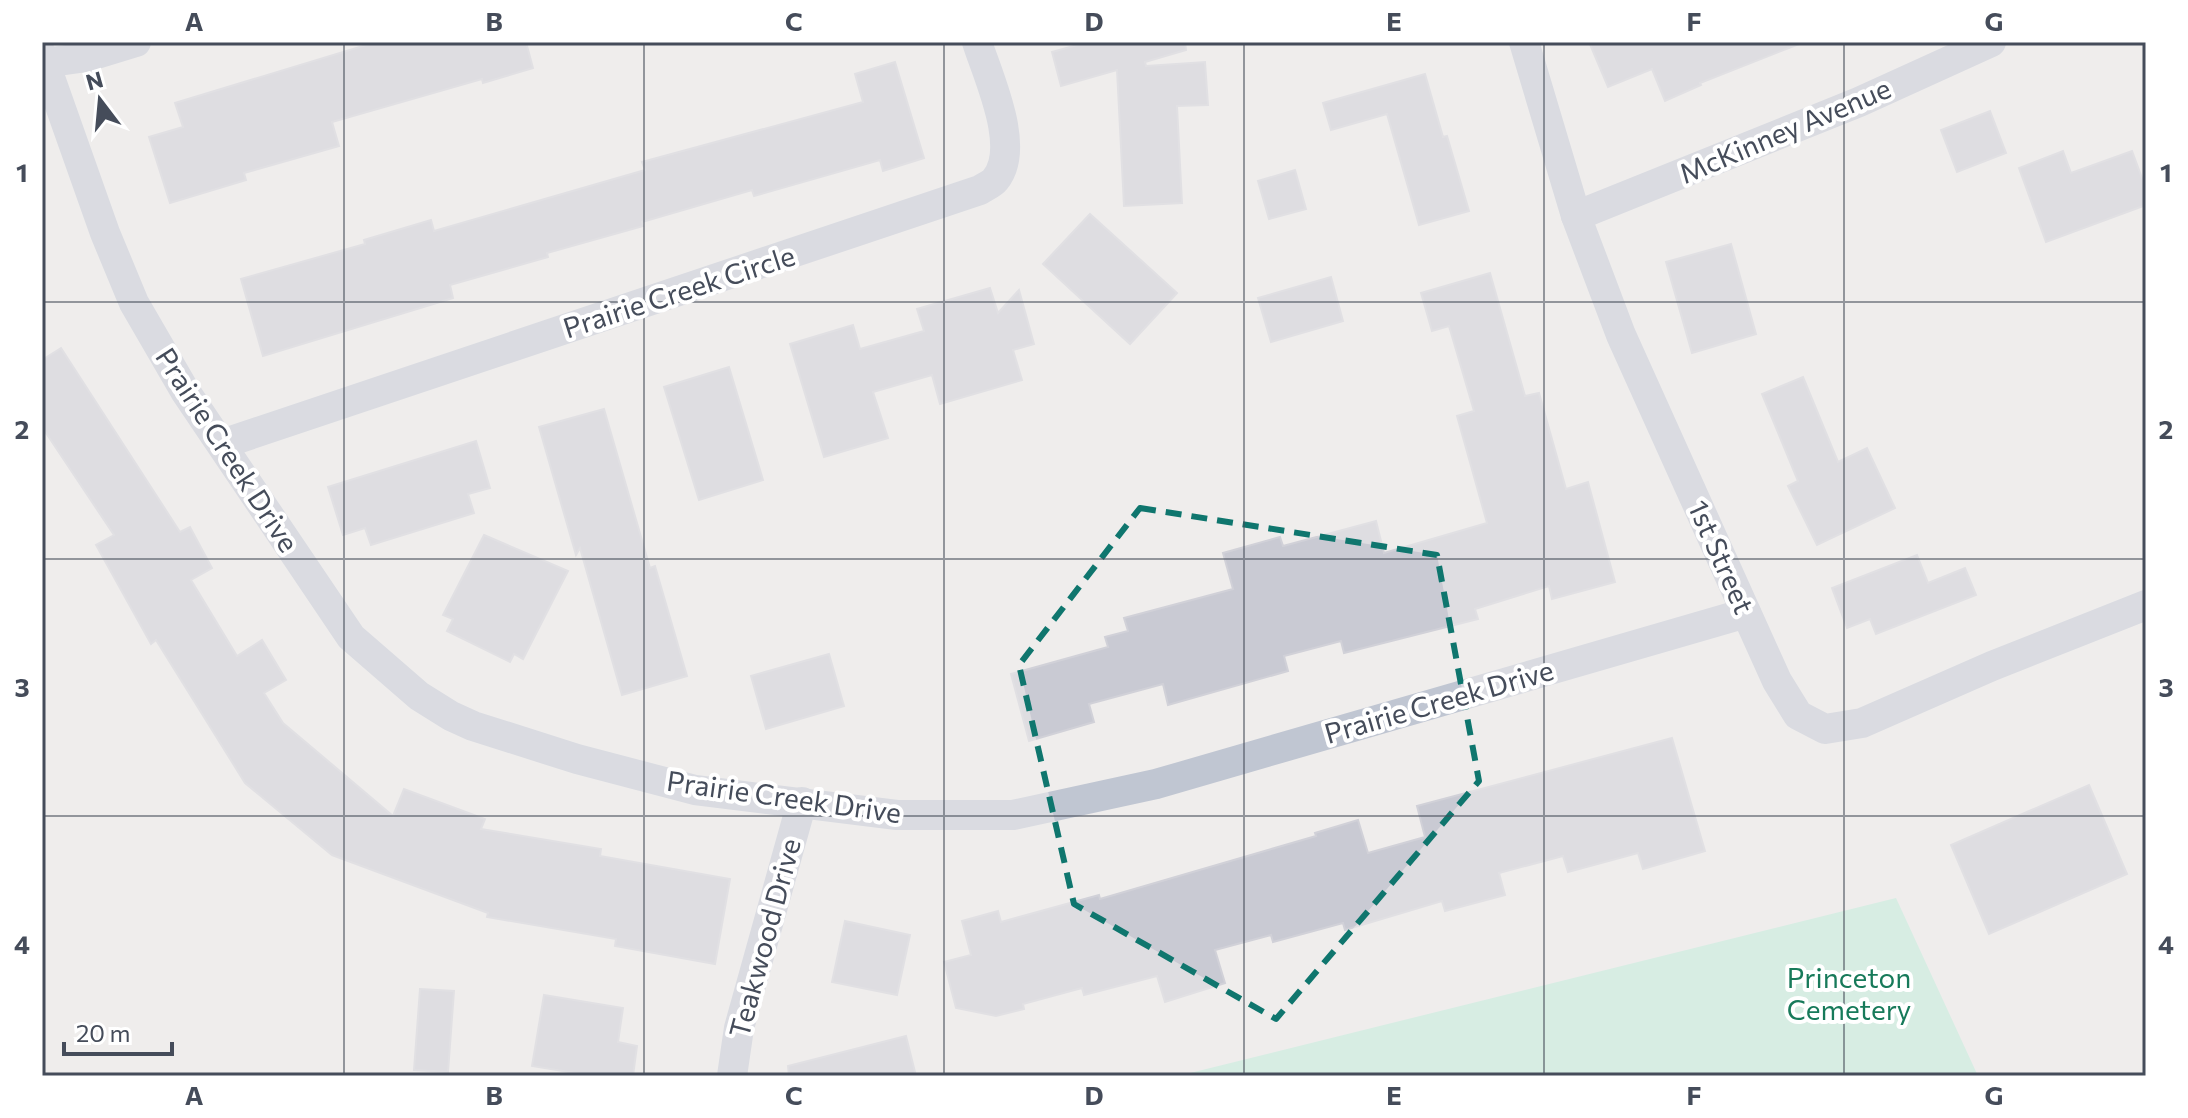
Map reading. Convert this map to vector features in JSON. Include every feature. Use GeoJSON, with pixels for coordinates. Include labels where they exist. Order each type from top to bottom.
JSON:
{"type":"FeatureCollection","features":[{"type":"Feature","properties":{"kind":"street"},"geometry":{"type":"LineString","coordinates":[[43,59],[87,57],[136,42]]}},
{"type":"Feature","properties":{"kind":"street","name":"Prairie Creek Circle"},"geometry":{"type":"LineString","coordinates":[[222,444],[980,190],[995,181],[1005,161],[1006,143],[1001,116],[977,42]]}},
{"type":"Feature","properties":{"kind":"street","name":"1st Street"},"geometry":{"type":"LineString","coordinates":[[1524,42],[1576,216],[1621,335],[1777,681],[1798,715],[1825,729],[1862,723],[1992,666],[2146,605]]}},
{"type":"Feature","properties":{"kind":"street","name":"McKinney Avenue"},"geometry":{"type":"LineString","coordinates":[[1576,216],[1859,102],[1991,42]]}},
{"type":"Feature","properties":{"kind":"street","name":"Prairie Creek Drive"},"geometry":{"type":"LineString","coordinates":[[43,59],[105,233],[134,303],[185,391],[351,637],[419,696],[473,726],[577,759],[695,790],[897,815],[1013,815],[1156,784],[1746,613]]}},
{"type":"Feature","properties":{"kind":"street","name":"Teakwood Drive"},"geometry":{"type":"LineString","coordinates":[[732,1076],[739,1028],[802,802]]}},
{"type":"Feature","properties":{"kind":"highlighted area"},"geometry":{"type":"Polygon","coordinates":[[[1140,508],[1437,555],[1479,781],[1276,1019],[1074,904],[1019,665],[1140,508]]]}},
{"type":"Feature","properties":{"kind":"green space","name":"Princeton Cemetery"},"geometry":{"type":"Polygon","coordinates":[[[1896,898],[1978,1076],[1178,1076],[1896,898]]]}},
{"type":"Feature","properties":{"kind":"building"},"geometry":{"type":"Polygon","coordinates":[[[376,42],[526,42],[533,68],[483,83],[482,79],[332,122],[339,146],[244,173],[246,180],[170,203],[149,137],[183,127],[175,103],[376,42]]]}},
{"type":"Feature","properties":{"kind":"building"},"geometry":{"type":"Polygon","coordinates":[[[1088,42],[1185,42],[1186,50],[1145,62],[1146,66],[1205,62],[1208,105],[1177,106],[1182,203],[1124,206],[1117,70],[1061,86],[1052,52],[1088,42]]]}},
{"type":"Feature","properties":{"kind":"building"},"geometry":{"type":"Polygon","coordinates":[[[1589,42],[1799,44],[1700,83],[1665,101],[1652,69],[1608,87],[1589,42]]]}},
{"type":"Feature","properties":{"kind":"building"},"geometry":{"type":"Polygon","coordinates":[[[895,62],[924,158],[883,171],[880,160],[754,196],[752,190],[642,222],[643,226],[450,285],[453,298],[263,356],[241,279],[365,244],[364,240],[431,220],[434,231],[645,170],[642,162],[863,102],[855,74],[895,62]]]}},
{"type":"Feature","properties":{"kind":"building"},"geometry":{"type":"Polygon","coordinates":[[[1425,74],[1469,211],[1419,225],[1387,114],[1331,130],[1323,103],[1425,74]]]}},
{"type":"Feature","properties":{"kind":"building"},"geometry":{"type":"Polygon","coordinates":[[[1990,111],[2006,153],[1957,172],[1941,130],[1990,111]]]}},
{"type":"Feature","properties":{"kind":"building"},"geometry":{"type":"Polygon","coordinates":[[[2063,151],[2071,173],[2132,151],[2146,189],[2146,205],[2046,242],[2019,168],[2063,151]]]}},
{"type":"Feature","properties":{"kind":"building"},"geometry":{"type":"Polygon","coordinates":[[[1295,170],[1306,209],[1269,219],[1258,181],[1295,170]]]}},
{"type":"Feature","properties":{"kind":"building"},"geometry":{"type":"Polygon","coordinates":[[[1090,214],[1177,293],[1130,344],[1043,264],[1090,214]]]}},
{"type":"Feature","properties":{"kind":"building"},"geometry":{"type":"Polygon","coordinates":[[[1731,244],[1756,334],[1692,353],[1666,262],[1731,244]]]}},
{"type":"Feature","properties":{"kind":"building"},"geometry":{"type":"Polygon","coordinates":[[[1490,273],[1525,396],[1539,393],[1566,489],[1588,482],[1615,582],[1552,599],[1549,586],[1475,609],[1478,619],[1344,653],[1341,641],[1284,656],[1288,671],[1168,705],[1163,684],[1089,704],[1094,722],[1029,741],[1011,674],[1108,647],[1105,637],[1128,631],[1124,618],[1233,589],[1223,553],[1280,537],[1283,546],[1376,521],[1384,553],[1487,523],[1457,416],[1474,411],[1449,326],[1432,331],[1421,293],[1490,273]]]}},
{"type":"Feature","properties":{"kind":"building"},"geometry":{"type":"Polygon","coordinates":[[[1331,277],[1343,321],[1271,342],[1258,298],[1331,277]]]}},
{"type":"Feature","properties":{"kind":"building"},"geometry":{"type":"Polygon","coordinates":[[[990,288],[998,313],[1019,290],[1034,344],[1013,350],[1022,380],[940,404],[932,375],[873,392],[888,438],[824,457],[790,344],[853,325],[860,349],[924,331],[917,309],[990,288]]]}},
{"type":"Feature","properties":{"kind":"building"},"geometry":{"type":"Polygon","coordinates":[[[61,348],[180,532],[190,527],[212,568],[191,580],[237,656],[262,640],[286,680],[264,693],[283,723],[393,816],[404,789],[485,819],[481,829],[601,849],[600,856],[730,879],[715,964],[615,946],[616,939],[487,917],[488,913],[332,855],[245,783],[156,640],[151,644],[96,545],[114,535],[42,427],[42,360],[61,348]]]}},
{"type":"Feature","properties":{"kind":"building"},"geometry":{"type":"Polygon","coordinates":[[[729,367],[763,480],[699,500],[664,387],[729,367]]]}},
{"type":"Feature","properties":{"kind":"building"},"geometry":{"type":"Polygon","coordinates":[[[1803,377],[1838,462],[1867,448],[1895,508],[1817,545],[1788,486],[1798,481],[1762,394],[1803,377]]]}},
{"type":"Feature","properties":{"kind":"building"},"geometry":{"type":"Polygon","coordinates":[[[604,409],[650,568],[655,566],[687,676],[622,695],[580,548],[576,555],[539,427],[604,409]]]}},
{"type":"Feature","properties":{"kind":"building"},"geometry":{"type":"Polygon","coordinates":[[[476,441],[490,488],[468,494],[474,513],[371,545],[365,528],[343,535],[328,487],[476,441]]]}},
{"type":"Feature","properties":{"kind":"building"},"geometry":{"type":"Polygon","coordinates":[[[484,535],[568,571],[523,659],[514,654],[510,662],[447,631],[453,619],[443,615],[484,535]]]}},
{"type":"Feature","properties":{"kind":"building"},"geometry":{"type":"Polygon","coordinates":[[[1917,555],[1928,583],[1965,568],[1976,595],[1876,634],[1870,619],[1847,628],[1832,588],[1917,555]]]}},
{"type":"Feature","properties":{"kind":"building"},"geometry":{"type":"Polygon","coordinates":[[[829,654],[844,706],[766,729],[751,676],[829,654]]]}},
{"type":"Feature","properties":{"kind":"building"},"geometry":{"type":"Polygon","coordinates":[[[1672,738],[1705,851],[1643,869],[1638,853],[1568,872],[1563,856],[1499,873],[1505,895],[1445,911],[1442,901],[1345,930],[1343,923],[1273,942],[1271,935],[1215,950],[1225,983],[1165,1002],[1157,976],[1084,995],[1082,988],[1023,1004],[1024,1009],[996,1016],[956,1008],[944,962],[971,955],[962,921],[998,911],[1001,922],[1099,895],[1100,899],[1316,836],[1315,833],[1358,820],[1368,853],[1425,837],[1417,806],[1672,738]]]}},
{"type":"Feature","properties":{"kind":"building"},"geometry":{"type":"Polygon","coordinates":[[[2089,785],[2127,874],[1989,934],[1951,845],[2089,785]]]}},
{"type":"Feature","properties":{"kind":"building"},"geometry":{"type":"Polygon","coordinates":[[[845,921],[910,935],[897,995],[832,982],[845,921]]]}},
{"type":"Feature","properties":{"kind":"building"},"geometry":{"type":"Polygon","coordinates":[[[420,989],[454,991],[448,1072],[414,1070],[420,989]]]}},
{"type":"Feature","properties":{"kind":"building"},"geometry":{"type":"Polygon","coordinates":[[[544,995],[623,1008],[618,1042],[637,1046],[633,1076],[593,1076],[532,1066],[544,995]]]}},
{"type":"Feature","properties":{"kind":"building"},"geometry":{"type":"Polygon","coordinates":[[[906,1036],[916,1076],[789,1076],[788,1066],[906,1036]]]}}]}
